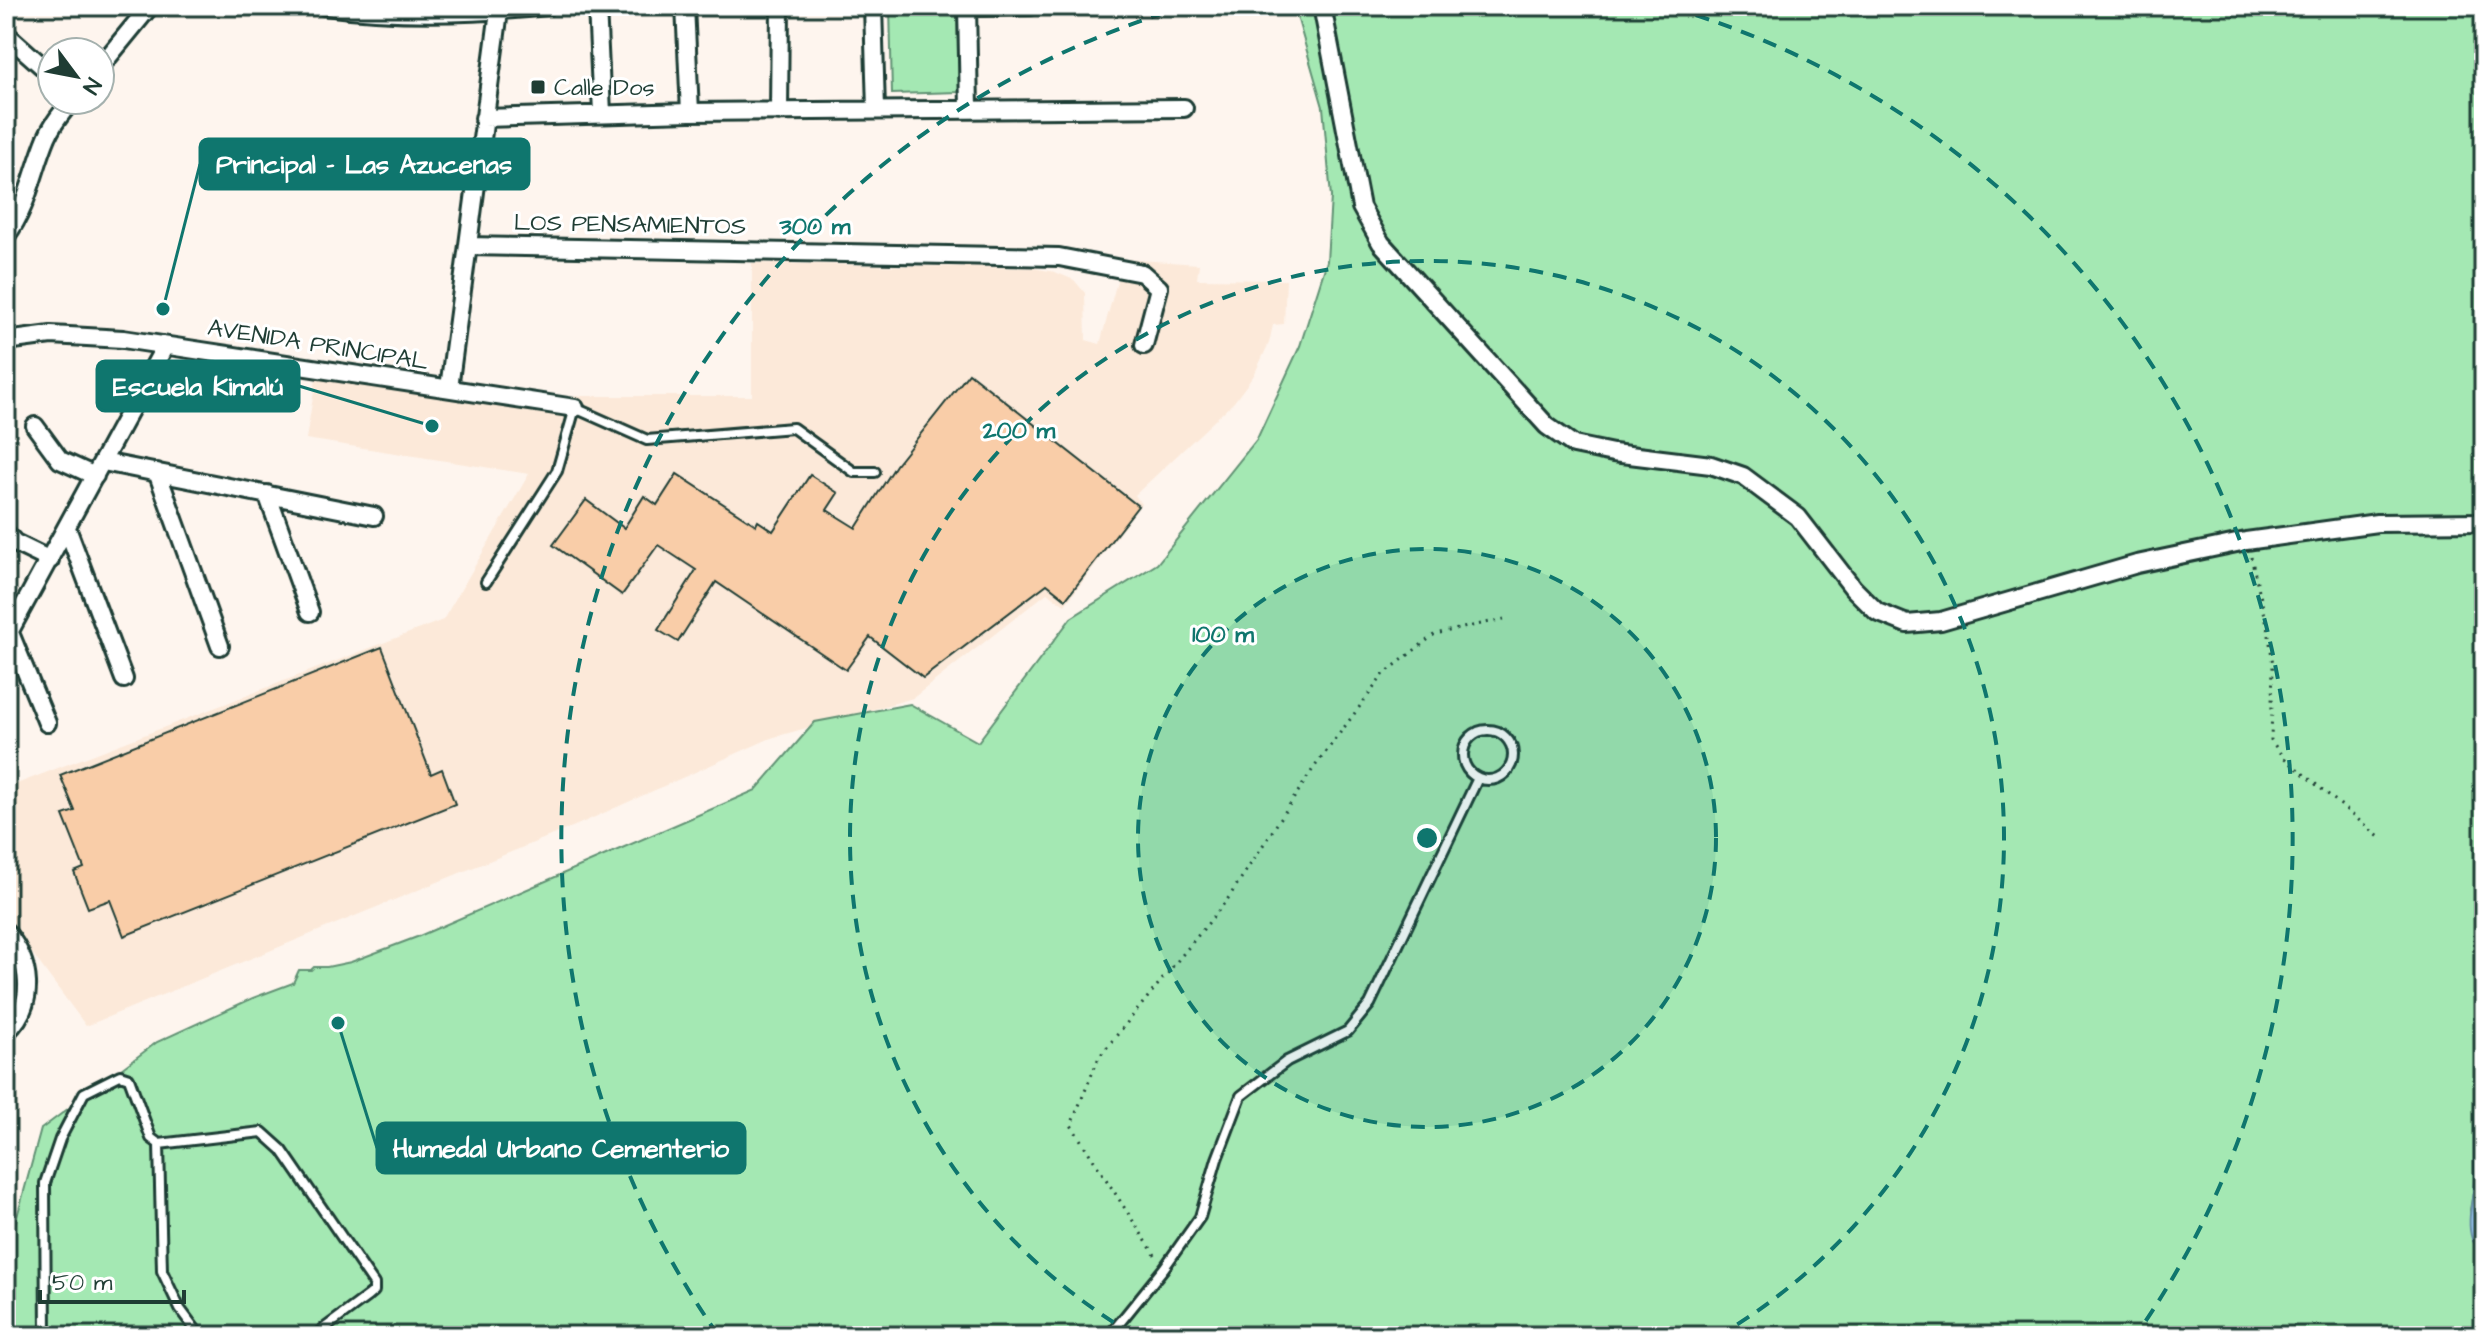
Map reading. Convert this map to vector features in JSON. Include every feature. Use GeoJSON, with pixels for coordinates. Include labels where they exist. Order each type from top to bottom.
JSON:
{"type":"FeatureCollection","features":[{"type":"Feature","properties":{"kind":"street"},"geometry":{"type":"LineString","coordinates":[[116,47],[150,6]]}},
{"type":"Feature","properties":{"kind":"street"},"geometry":{"type":"LineString","coordinates":[[325,6],[409,12],[499,11],[547,6]]}},
{"type":"Feature","properties":{"kind":"street"},"geometry":{"type":"LineString","coordinates":[[597,6],[602,113]]}},
{"type":"Feature","properties":{"kind":"street"},"geometry":{"type":"LineString","coordinates":[[685,6],[690,112]]}},
{"type":"Feature","properties":{"kind":"street"},"geometry":{"type":"LineString","coordinates":[[779,112],[780,6]]}},
{"type":"Feature","properties":{"kind":"street"},"geometry":{"type":"LineString","coordinates":[[873,6],[876,110]]}},
{"type":"Feature","properties":{"kind":"street"},"geometry":{"type":"LineString","coordinates":[[969,109],[967,7],[1030,6]]}},
{"type":"Feature","properties":{"kind":"street"},"geometry":{"type":"LineString","coordinates":[[1322,6],[1351,166],[1367,219],[1381,243],[1547,426],[1574,445],[1711,465],[1743,476],[1798,517],[1853,588],[1877,612],[1907,624],[1941,621],[2137,564],[2246,541],[2377,523],[2484,522]]}},
{"type":"Feature","properties":{"kind":"street"},"geometry":{"type":"LineString","coordinates":[[449,388],[499,11]]}},
{"type":"Feature","properties":{"kind":"street"},"geometry":{"type":"LineString","coordinates":[[6,34],[36,61]]}},
{"type":"Feature","properties":{"kind":"street"},"geometry":{"type":"LineString","coordinates":[[484,118],[602,113],[1184,108]]}},
{"type":"Feature","properties":{"kind":"street"},"geometry":{"type":"LineString","coordinates":[[6,236],[21,212],[48,135],[59,116]]}},
{"type":"Feature","properties":{"kind":"street","name":"LOS PENSAMIENTOS"},"geometry":{"type":"LineString","coordinates":[[468,246],[1059,257],[1142,273],[1159,288],[1144,345]]}},
{"type":"Feature","properties":{"kind":"street","name":"AVENIDA PRINCIPAL"},"geometry":{"type":"LineString","coordinates":[[6,341],[51,335],[123,339],[575,408]]}},
{"type":"Feature","properties":{"kind":"street"},"geometry":{"type":"LineString","coordinates":[[47,723],[8,635],[165,346]]}},
{"type":"Feature","properties":{"kind":"street"},"geometry":{"type":"LineString","coordinates":[[35,426],[60,460],[99,469],[157,472],[374,516]]}},
{"type":"Feature","properties":{"kind":"street"},"geometry":{"type":"LineString","coordinates":[[157,472],[220,646]]}},
{"type":"Feature","properties":{"kind":"street"},"geometry":{"type":"LineString","coordinates":[[267,494],[310,612]]}},
{"type":"Feature","properties":{"kind":"street"},"geometry":{"type":"LineString","coordinates":[[67,528],[124,679]]}},
{"type":"Feature","properties":{"kind":"street"},"geometry":{"type":"LineString","coordinates":[[6,533],[15,543],[50,560]]}},
{"type":"Feature","properties":{"kind":"street"},"geometry":{"type":"LineString","coordinates":[[6,932],[23,956],[28,977],[25,998],[15,1024],[6,1032]]}},
{"type":"Feature","properties":{"kind":"lane"},"geometry":{"type":"LineString","coordinates":[[486,582],[557,471],[575,408],[647,440],[793,428],[854,472],[875,472]]}},
{"type":"Feature","properties":{"kind":"lane"},"geometry":{"type":"LineString","coordinates":[[1495,731],[1507,740],[1513,753],[1512,761],[1508,769],[1495,779],[1478,778],[1464,764],[1466,744],[1480,732],[1495,731]]}},
{"type":"Feature","properties":{"kind":"lane"},"geometry":{"type":"LineString","coordinates":[[1109,1336],[1200,1217],[1217,1159],[1241,1096],[1287,1061],[1348,1031],[1370,1004],[1478,778]]}},
{"type":"Feature","properties":{"kind":"lane"},"geometry":{"type":"LineString","coordinates":[[46,1336],[45,1183],[60,1139],[84,1093],[120,1075],[129,1078],[151,1138],[159,1144],[262,1132],[282,1150],[374,1284],[374,1291],[314,1336]]}},
{"type":"Feature","properties":{"kind":"lane"},"geometry":{"type":"LineString","coordinates":[[159,1144],[162,1271],[180,1309],[200,1336]]}},
{"type":"Feature","properties":{"kind":"path"},"geometry":{"type":"LineString","coordinates":[[2246,541],[2268,628],[2273,665],[2271,740],[2282,756],[2379,837]]}},
{"type":"Feature","properties":{"kind":"path"},"geometry":{"type":"LineString","coordinates":[[1164,1268],[1071,1125],[1099,1057],[1227,900],[1313,769],[1384,674],[1435,634],[1504,619]]}},
{"type":"Feature","properties":{"kind":"shaded area"},"geometry":{"type":"Polygon","coordinates":[[[1123,259],[1199,264],[1197,279],[1286,280],[1284,324],[1273,325],[1269,343],[1254,375],[1234,402],[1135,495],[1141,504],[1065,605],[1047,593],[913,698],[771,738],[577,825],[86,1026],[6,918],[6,788],[443,620],[529,474],[306,439],[318,367],[564,413],[575,396],[752,396],[752,263],[1033,268],[1055,272],[1074,280],[1085,293],[1086,340],[1100,344],[1123,259]]]}},
{"type":"Feature","properties":{"kind":"shaded area"},"geometry":{"type":"Polygon","coordinates":[[[6,950],[19,983],[13,1007],[6,1015],[6,950]]]}},
{"type":"Feature","properties":{"kind":"green space"},"geometry":{"type":"Polygon","coordinates":[[[890,6],[957,6],[959,92],[892,94],[890,6]]]}},
{"type":"Feature","properties":{"kind":"green space"},"geometry":{"type":"Polygon","coordinates":[[[1294,6],[2484,6],[2484,1102],[2478,1111],[2474,1143],[2475,1181],[2470,1210],[2479,1249],[2484,1248],[2484,1336],[16,1336],[6,1257],[41,1129],[157,1042],[293,983],[299,970],[351,962],[417,937],[756,790],[815,722],[910,704],[978,742],[1071,618],[1157,564],[1257,439],[1300,346],[1327,261],[1331,197],[1323,107],[1294,6]]]}},
{"type":"Feature","properties":{"kind":"water"},"geometry":{"type":"Polygon","coordinates":[[[2484,1102],[2484,1248],[2479,1250],[2470,1232],[2470,1218],[2476,1121],[2484,1102]]]}},
{"type":"Feature","properties":{"kind":"building"},"geometry":{"type":"Polygon","coordinates":[[[969,373],[1138,506],[1066,599],[1047,584],[923,678],[870,637],[846,670],[716,582],[678,642],[658,630],[696,570],[658,545],[622,595],[553,545],[586,500],[624,528],[644,496],[657,505],[677,474],[756,525],[758,521],[773,531],[810,475],[838,493],[827,510],[856,528],[896,465],[969,373]]]}},
{"type":"Feature","properties":{"kind":"building"},"geometry":{"type":"Polygon","coordinates":[[[382,647],[431,774],[442,769],[455,804],[124,936],[110,900],[88,908],[74,872],[84,868],[63,815],[75,811],[60,775],[382,647]]]}},
{"type":"Feature","properties":{"kind":"place","name":"Calle Dos"},"geometry":{"type":"Point","coordinates":[538,87]}},
{"type":"Feature","properties":{"kind":"place","name":"Principal - Las Azucenas"},"geometry":{"type":"Point","coordinates":[163,309]}},
{"type":"Feature","properties":{"kind":"place","name":"Escuela Kimalú"},"geometry":{"type":"Point","coordinates":[432,426]}},
{"type":"Feature","properties":{"kind":"place","name":"Humedal Urbano Cementerio"},"geometry":{"type":"Point","coordinates":[338,1023]}}]}
